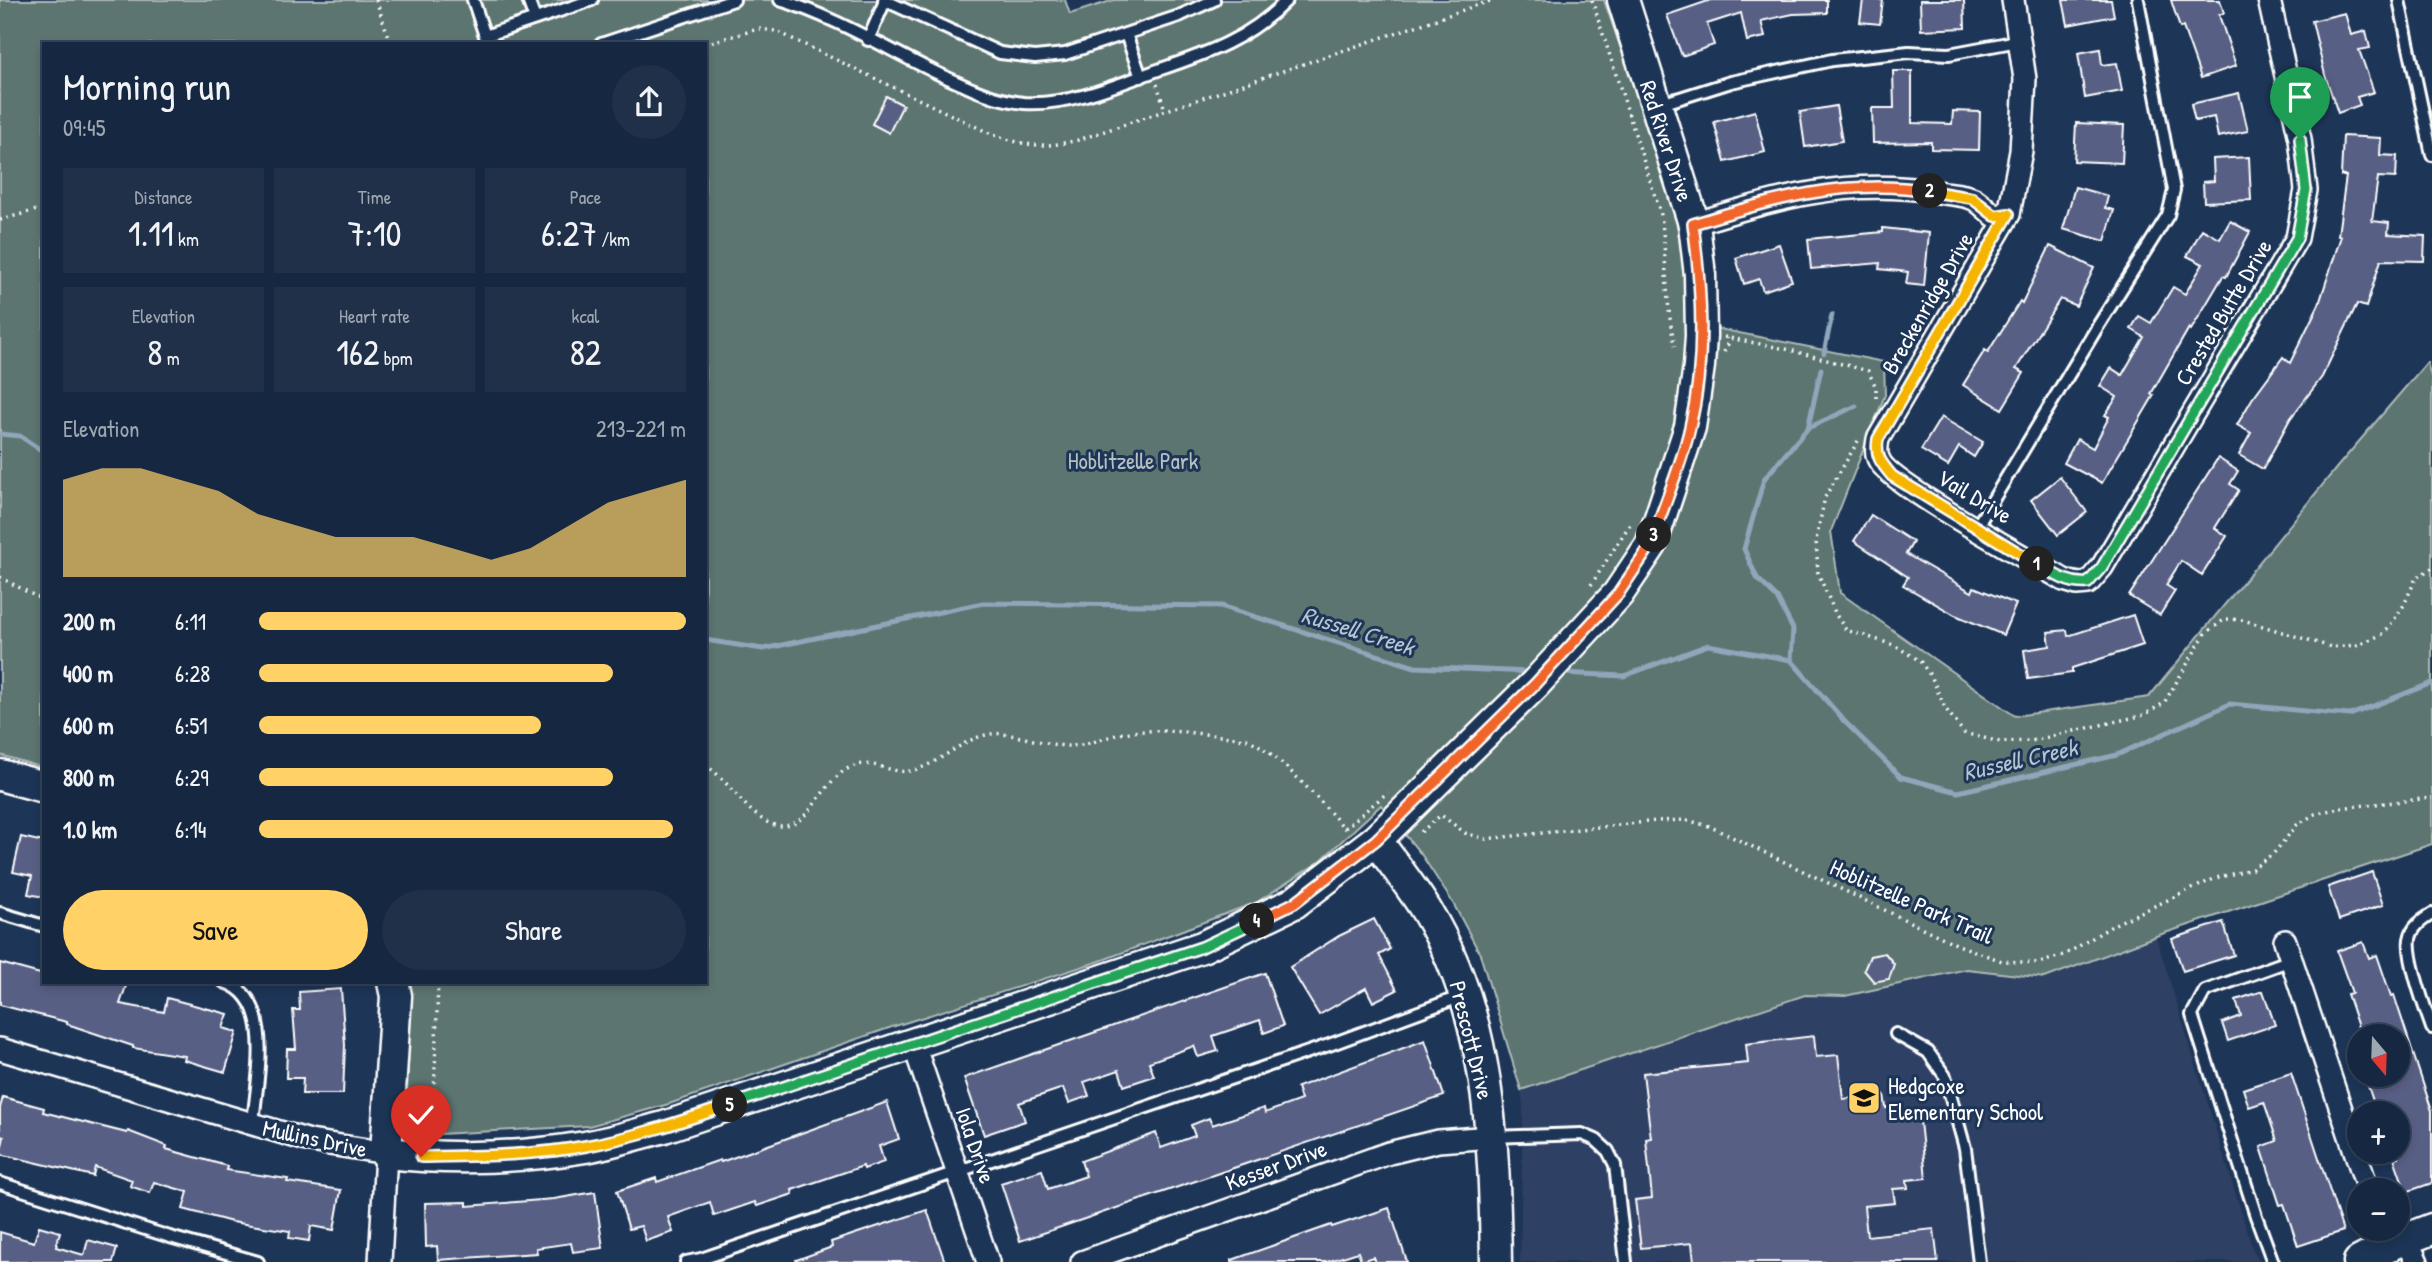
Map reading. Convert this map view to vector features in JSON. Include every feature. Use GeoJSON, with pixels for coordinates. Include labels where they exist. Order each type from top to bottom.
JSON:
{"type":"FeatureCollection","features":[{"type":"Feature","properties":{"kind":"street","name":"Red River Drive"},"geometry":{"type":"LineString","coordinates":[[1364,838],[1447,770],[1535,684],[1597,599],[1618,594],[1651,545],[1690,427],[1701,337],[1700,275],[1693,224],[1623,0]]}},
{"type":"Feature","properties":{"kind":"street","name":"Breckenridge Drive"},"geometry":{"type":"LineString","coordinates":[[1879,461],[1876,450],[1878,439],[2009,214],[2021,150],[2025,79],[2013,0]]}},
{"type":"Feature","properties":{"kind":"street","name":"Crested Butte Drive"},"geometry":{"type":"LineString","coordinates":[[2088,583],[2102,567],[2297,238],[2306,190],[2300,139],[2269,0]]}},
{"type":"Feature","properties":{"kind":"street"},"geometry":{"type":"LineString","coordinates":[[1693,224],[1810,191],[1853,188],[1910,188],[1972,198],[1995,216],[2009,214]]}},
{"type":"Feature","properties":{"kind":"street","name":"Vail Drive"},"geometry":{"type":"LineString","coordinates":[[1879,461],[1892,476],[2064,580],[2077,584],[2088,583]]}},
{"type":"Feature","properties":{"kind":"street"},"geometry":{"type":"LineString","coordinates":[[0,775],[42,786]]}},
{"type":"Feature","properties":{"kind":"street","name":"Prescott Drive"},"geometry":{"type":"LineString","coordinates":[[1364,838],[1426,910],[1454,966],[1464,995],[1485,1073],[1492,1137],[1496,1262]]}},
{"type":"Feature","properties":{"kind":"street","name":"Mullins Drive"},"geometry":{"type":"LineString","coordinates":[[0,1049],[310,1141],[421,1157],[505,1156],[586,1146],[664,1127],[1202,947],[1294,903],[1364,838]]}},
{"type":"Feature","properties":{"kind":"street"},"geometry":{"type":"LineString","coordinates":[[2288,950],[2364,1178]]}},
{"type":"Feature","properties":{"kind":"street"},"geometry":{"type":"LineString","coordinates":[[380,1262],[396,996],[393,984]]}},
{"type":"Feature","properties":{"kind":"street","name":"Iola Drive"},"geometry":{"type":"LineString","coordinates":[[914,1045],[988,1262]]}},
{"type":"Feature","properties":{"kind":"street","name":"Kesser Drive"},"geometry":{"type":"LineString","coordinates":[[1082,1262],[1389,1153],[1438,1141],[1492,1137]]}},
{"type":"Feature","properties":{"kind":"street"},"geometry":{"type":"LineString","coordinates":[[2359,1262],[2405,1241]]}},
{"type":"Feature","properties":{"kind":"lane"},"geometry":{"type":"LineString","coordinates":[[473,0],[486,40],[535,19],[592,0]]}},
{"type":"Feature","properties":{"kind":"lane"},"geometry":{"type":"LineString","coordinates":[[528,0],[535,19]]}},
{"type":"Feature","properties":{"kind":"lane"},"geometry":{"type":"LineString","coordinates":[[606,42],[703,5],[734,0]]}},
{"type":"Feature","properties":{"kind":"lane"},"geometry":{"type":"LineString","coordinates":[[780,0],[997,99],[1027,103],[1067,99],[1222,48],[1269,18],[1287,0]]}},
{"type":"Feature","properties":{"kind":"lane"},"geometry":{"type":"LineString","coordinates":[[868,40],[885,0],[1000,53],[1035,57],[1065,54],[1179,16],[1214,0]]}},
{"type":"Feature","properties":{"kind":"lane"},"geometry":{"type":"LineString","coordinates":[[1976,528],[2168,215],[2174,190],[2138,0]]}},
{"type":"Feature","properties":{"kind":"lane"},"geometry":{"type":"LineString","coordinates":[[2399,0],[2432,155]]}},
{"type":"Feature","properties":{"kind":"lane"},"geometry":{"type":"LineString","coordinates":[[1126,34],[1141,76]]}},
{"type":"Feature","properties":{"kind":"lane"},"geometry":{"type":"LineString","coordinates":[[1655,106],[1731,82],[1832,60],[1909,52],[1948,54],[2018,41]]}},
{"type":"Feature","properties":{"kind":"lane"},"geometry":{"type":"LineString","coordinates":[[0,913],[42,925]]}},
{"type":"Feature","properties":{"kind":"lane"},"geometry":{"type":"LineString","coordinates":[[2432,914],[2417,924],[2410,939],[2413,962],[2432,1028]]}},
{"type":"Feature","properties":{"kind":"lane"},"geometry":{"type":"LineString","coordinates":[[2273,1262],[2192,1015],[2206,991],[2288,950]]}},
{"type":"Feature","properties":{"kind":"lane"},"geometry":{"type":"LineString","coordinates":[[230,984],[236,986],[252,1004],[259,1023],[253,1124]]}},
{"type":"Feature","properties":{"kind":"lane"},"geometry":{"type":"LineString","coordinates":[[686,1262],[1305,1053],[1464,995]]}},
{"type":"Feature","properties":{"kind":"lane"},"geometry":{"type":"LineString","coordinates":[[1896,1034],[1928,1052],[1945,1076],[1965,1148],[1979,1262]]}},
{"type":"Feature","properties":{"kind":"lane"},"geometry":{"type":"LineString","coordinates":[[1492,1137],[1582,1133],[1596,1140],[1608,1151],[1615,1165],[1626,1262]]}},
{"type":"Feature","properties":{"kind":"lane"},"geometry":{"type":"LineString","coordinates":[[0,1183],[258,1262]]}},
{"type":"Feature","properties":{"kind":"path"},"geometry":{"type":"LineString","coordinates":[[376,0],[390,42]]}},
{"type":"Feature","properties":{"kind":"path"},"geometry":{"type":"LineString","coordinates":[[1592,0],[1661,215],[1668,314],[1676,352]]}},
{"type":"Feature","properties":{"kind":"path"},"geometry":{"type":"LineString","coordinates":[[1153,72],[1166,111]]}},
{"type":"Feature","properties":{"kind":"path"},"geometry":{"type":"LineString","coordinates":[[0,220],[42,209]]}},
{"type":"Feature","properties":{"kind":"path"},"geometry":{"type":"LineString","coordinates":[[1720,337],[1786,349],[1868,371],[1876,387],[1876,404]]}},
{"type":"Feature","properties":{"kind":"path"},"geometry":{"type":"LineString","coordinates":[[1862,433],[1825,497],[1816,540],[1818,573],[1836,615],[1846,630],[1894,645],[1920,661],[1945,708],[1964,733],[2000,742],[2031,741],[2144,715],[2164,703],[2205,634],[2225,619],[2243,620],[2331,647],[2358,645],[2385,634],[2404,605],[2416,578],[2432,568]]}},
{"type":"Feature","properties":{"kind":"path"},"geometry":{"type":"LineString","coordinates":[[1597,599],[1636,513]]}},
{"type":"Feature","properties":{"kind":"path"},"geometry":{"type":"LineString","coordinates":[[0,577],[42,600]]}},
{"type":"Feature","properties":{"kind":"path"},"geometry":{"type":"LineString","coordinates":[[707,766],[717,772],[763,820],[782,826],[801,819],[829,783],[846,769],[868,764],[906,772],[924,768],[979,736],[995,733],[1067,746],[1083,746],[1130,732],[1178,732],[1247,739],[1255,742],[1280,763],[1345,828],[1364,838]]}},
{"type":"Feature","properties":{"kind":"path"},"geometry":{"type":"LineString","coordinates":[[1345,828],[1393,788]]}},
{"type":"Feature","properties":{"kind":"path","name":"Hoblitzelle Park Trail"},"geometry":{"type":"LineString","coordinates":[[1414,838],[1441,815],[1465,833],[1485,839],[1686,820],[1709,826],[1958,944],[2002,961],[2040,963],[2066,954],[2115,923],[2216,878],[2252,869],[2274,853],[2297,825],[2315,814],[2339,808],[2432,799]]}},
{"type":"Feature","properties":{"kind":"path"},"geometry":{"type":"LineString","coordinates":[[410,1132],[431,1112],[434,1099],[438,984]]}},
{"type":"Feature","properties":{"kind":"shaded area","name":"Hedgcoxe Elementary School"},"geometry":{"type":"Polygon","coordinates":[[[2156,936],[2253,1250],[2260,1262],[1520,1262],[1521,1090],[1805,995],[1845,996],[1967,969],[2045,978],[2156,936]]]}},
{"type":"Feature","properties":{"kind":"green space","name":"Hoblitzelle Park"},"geometry":{"type":"Polygon","coordinates":[[[0,0],[1065,0],[1070,14],[1114,0],[1604,0],[1671,194],[1686,271],[1689,323],[1884,362],[1885,395],[1831,531],[1840,593],[2015,716],[2149,697],[2427,362],[2432,380],[2432,844],[2156,936],[2045,978],[1967,969],[1845,996],[1805,995],[1521,1090],[1480,954],[1453,903],[1421,854],[1381,805],[1319,862],[1257,902],[1100,961],[892,1027],[669,1104],[589,1126],[439,1134],[406,1119],[411,989],[409,984],[707,984],[707,42],[42,42],[42,767],[0,755],[0,0]]]}},
{"type":"Feature","properties":{"kind":"building"},"geometry":{"type":"Polygon","coordinates":[[[1711,0],[1827,0],[1827,13],[1793,14],[1761,21],[1765,37],[1747,41],[1741,13],[1707,24],[1714,45],[1682,56],[1667,15],[1711,0]]]}},
{"type":"Feature","properties":{"kind":"building"},"geometry":{"type":"Polygon","coordinates":[[[1863,0],[1883,0],[1880,24],[1860,22],[1863,0]]]}},
{"type":"Feature","properties":{"kind":"building"},"geometry":{"type":"Polygon","coordinates":[[[1920,0],[1964,0],[1965,28],[1921,30],[1920,0]]]}},
{"type":"Feature","properties":{"kind":"building"},"geometry":{"type":"Polygon","coordinates":[[[2063,0],[2111,0],[2114,16],[2068,25],[2063,0]]]}},
{"type":"Feature","properties":{"kind":"building"},"geometry":{"type":"Polygon","coordinates":[[[2171,0],[2220,0],[2224,13],[2219,15],[2236,66],[2201,78],[2171,0]]]}},
{"type":"Feature","properties":{"kind":"building"},"geometry":{"type":"Polygon","coordinates":[[[2345,13],[2351,35],[2366,31],[2370,48],[2359,50],[2374,92],[2357,97],[2360,105],[2338,113],[2325,75],[2312,21],[2345,13]]]}},
{"type":"Feature","properties":{"kind":"building"},"geometry":{"type":"Polygon","coordinates":[[[2100,49],[2102,65],[2117,63],[2122,91],[2085,98],[2078,53],[2100,49]]]}},
{"type":"Feature","properties":{"kind":"building"},"geometry":{"type":"Polygon","coordinates":[[[1893,71],[1912,71],[1912,123],[1952,124],[1953,111],[1980,112],[1979,150],[1931,149],[1931,142],[1873,143],[1872,108],[1894,108],[1893,71]]]}},
{"type":"Feature","properties":{"kind":"building"},"geometry":{"type":"Polygon","coordinates":[[[2239,93],[2248,131],[2218,137],[2214,117],[2195,121],[2191,104],[2239,93]]]}},
{"type":"Feature","properties":{"kind":"building"},"geometry":{"type":"Polygon","coordinates":[[[886,96],[903,105],[889,133],[872,124],[886,96]]]}},
{"type":"Feature","properties":{"kind":"building"},"geometry":{"type":"Polygon","coordinates":[[[1836,106],[1842,141],[1805,147],[1800,112],[1836,106]]]}},
{"type":"Feature","properties":{"kind":"building"},"geometry":{"type":"Polygon","coordinates":[[[1755,111],[1765,152],[1725,162],[1714,122],[1755,111]]]}},
{"type":"Feature","properties":{"kind":"building"},"geometry":{"type":"Polygon","coordinates":[[[2076,123],[2124,125],[2122,163],[2074,161],[2076,123]]]}},
{"type":"Feature","properties":{"kind":"building"},"geometry":{"type":"Polygon","coordinates":[[[2343,136],[2381,138],[2380,155],[2397,156],[2396,178],[2378,177],[2372,221],[2389,223],[2388,234],[2425,236],[2424,261],[2381,260],[2366,307],[2357,304],[2322,377],[2290,419],[2263,469],[2239,455],[2251,433],[2237,425],[2252,399],[2283,357],[2290,363],[2319,304],[2341,236],[2338,235],[2346,176],[2341,176],[2343,136]]]}},
{"type":"Feature","properties":{"kind":"building"},"geometry":{"type":"Polygon","coordinates":[[[2249,157],[2251,200],[2204,202],[2203,182],[2214,181],[2213,159],[2249,157]]]}},
{"type":"Feature","properties":{"kind":"building"},"geometry":{"type":"Polygon","coordinates":[[[2075,187],[2108,196],[2105,208],[2114,210],[2105,241],[2063,229],[2075,187]]]}},
{"type":"Feature","properties":{"kind":"building"},"geometry":{"type":"Polygon","coordinates":[[[2230,221],[2250,232],[2226,277],[2223,276],[2191,330],[2189,328],[2151,394],[2154,395],[2102,483],[2064,463],[2077,439],[2093,448],[2109,417],[2105,415],[2117,397],[2100,386],[2111,368],[2122,375],[2144,337],[2131,329],[2139,316],[2151,323],[2173,287],[2185,294],[2203,264],[2187,256],[2202,229],[2220,239],[2230,221]]]}},
{"type":"Feature","properties":{"kind":"building"},"geometry":{"type":"Polygon","coordinates":[[[1883,228],[1929,233],[1924,286],[1906,284],[1908,272],[1879,269],[1880,263],[1811,269],[1808,239],[1883,232],[1883,228]]]}},
{"type":"Feature","properties":{"kind":"building"},"geometry":{"type":"Polygon","coordinates":[[[1779,244],[1792,281],[1763,291],[1759,279],[1744,284],[1736,258],[1779,244]]]}},
{"type":"Feature","properties":{"kind":"building"},"geometry":{"type":"Polygon","coordinates":[[[2050,246],[2094,268],[2076,306],[2060,299],[2016,369],[2024,373],[2002,409],[1963,385],[1985,350],[1988,352],[2020,301],[2022,303],[2050,246]]]}},
{"type":"Feature","properties":{"kind":"building"},"geometry":{"type":"Polygon","coordinates":[[[1941,417],[1983,442],[1974,457],[1959,447],[1948,466],[1921,450],[1941,417]]]}},
{"type":"Feature","properties":{"kind":"building"},"geometry":{"type":"Polygon","coordinates":[[[2218,458],[2238,471],[2230,484],[2239,490],[2215,528],[2227,536],[2202,575],[2181,561],[2166,585],[2175,591],[2160,615],[2129,596],[2218,458]]]}},
{"type":"Feature","properties":{"kind":"building"},"geometry":{"type":"Polygon","coordinates":[[[2060,477],[2087,512],[2058,535],[2031,500],[2060,477]]]}},
{"type":"Feature","properties":{"kind":"building"},"geometry":{"type":"Polygon","coordinates":[[[1871,515],[1913,542],[1906,554],[1972,592],[1974,587],[2016,604],[2003,635],[1955,615],[1903,585],[1908,577],[1854,541],[1871,515]]]}},
{"type":"Feature","properties":{"kind":"building"},"geometry":{"type":"Polygon","coordinates":[[[2133,615],[2143,645],[2072,668],[2072,673],[2028,679],[2024,650],[2050,646],[2048,632],[2067,630],[2068,636],[2133,615]]]}},
{"type":"Feature","properties":{"kind":"building"},"geometry":{"type":"Polygon","coordinates":[[[21,837],[42,842],[42,897],[28,894],[32,876],[13,872],[21,837]]]}},
{"type":"Feature","properties":{"kind":"building"},"geometry":{"type":"Polygon","coordinates":[[[2372,872],[2383,905],[2339,920],[2328,887],[2372,872]]]}},
{"type":"Feature","properties":{"kind":"building"},"geometry":{"type":"Polygon","coordinates":[[[1374,919],[1390,949],[1379,955],[1397,990],[1373,1002],[1366,988],[1319,1015],[1290,967],[1339,936],[1374,919]]]}},
{"type":"Feature","properties":{"kind":"building"},"geometry":{"type":"Polygon","coordinates":[[[2223,922],[2234,955],[2183,971],[2172,939],[2223,922]]]}},
{"type":"Feature","properties":{"kind":"building"},"geometry":{"type":"Polygon","coordinates":[[[2363,942],[2369,958],[2377,955],[2404,1024],[2357,1024],[2347,994],[2352,993],[2337,951],[2363,942]]]}},
{"type":"Feature","properties":{"kind":"building"},"geometry":{"type":"Polygon","coordinates":[[[1885,953],[1894,964],[1889,979],[1874,982],[1864,970],[1870,956],[1885,953]]]}},
{"type":"Feature","properties":{"kind":"building"},"geometry":{"type":"Polygon","coordinates":[[[0,963],[42,974],[42,984],[126,986],[120,1004],[164,1012],[167,998],[228,1014],[223,1028],[237,1032],[225,1072],[184,1060],[185,1056],[133,1048],[67,1022],[0,1005],[0,963]]]}},
{"type":"Feature","properties":{"kind":"building"},"geometry":{"type":"Polygon","coordinates":[[[1265,973],[1283,1026],[1264,1033],[1260,1020],[1213,1036],[1218,1051],[1198,1057],[1194,1046],[1149,1062],[1154,1076],[1124,1086],[1119,1070],[1084,1082],[1089,1096],[1069,1103],[1063,1088],[1019,1103],[1025,1121],[984,1135],[964,1078],[1265,973]]]}},
{"type":"Feature","properties":{"kind":"building"},"geometry":{"type":"Polygon","coordinates":[[[341,989],[345,1045],[343,1094],[302,1094],[303,1078],[286,1078],[287,1049],[296,1049],[293,1010],[300,1010],[299,992],[341,989]]]}},
{"type":"Feature","properties":{"kind":"building"},"geometry":{"type":"Polygon","coordinates":[[[2263,991],[2275,1025],[2228,1041],[2222,1023],[2241,1016],[2236,1000],[2263,991]]]}},
{"type":"Feature","properties":{"kind":"building"},"geometry":{"type":"Polygon","coordinates":[[[1814,1036],[1816,1057],[1838,1055],[1843,1099],[1884,1094],[1886,1108],[1899,1106],[1900,1114],[1919,1112],[1926,1178],[1907,1180],[1908,1188],[1893,1189],[1895,1203],[1864,1206],[1867,1236],[1934,1229],[1938,1262],[1694,1262],[1692,1243],[1641,1248],[1635,1200],[1652,1198],[1646,1139],[1651,1138],[1643,1073],[1748,1063],[1746,1044],[1814,1036]]]}},
{"type":"Feature","properties":{"kind":"building"},"geometry":{"type":"Polygon","coordinates":[[[1425,1040],[1444,1096],[1020,1241],[1001,1183],[1042,1170],[1048,1189],[1086,1176],[1081,1161],[1156,1133],[1161,1148],[1195,1136],[1191,1125],[1209,1118],[1212,1125],[1264,1108],[1265,1113],[1301,1100],[1297,1087],[1425,1040]]]}},
{"type":"Feature","properties":{"kind":"building"},"geometry":{"type":"Polygon","coordinates":[[[2410,1044],[2432,1111],[2432,1183],[2410,1191],[2410,1178],[2401,1178],[2396,1164],[2410,1164],[2410,1101],[2373,1101],[2368,1087],[2410,1087],[2410,1044]]]}},
{"type":"Feature","properties":{"kind":"building"},"geometry":{"type":"Polygon","coordinates":[[[2291,1073],[2343,1231],[2298,1246],[2284,1204],[2280,1205],[2261,1147],[2277,1141],[2264,1102],[2249,1107],[2243,1089],[2291,1073]]]}},
{"type":"Feature","properties":{"kind":"building"},"geometry":{"type":"Polygon","coordinates":[[[3,1097],[44,1108],[43,1112],[127,1133],[128,1131],[167,1146],[166,1149],[227,1166],[226,1170],[341,1190],[334,1230],[311,1226],[309,1241],[289,1238],[290,1231],[232,1222],[183,1209],[188,1192],[154,1182],[150,1193],[130,1186],[132,1180],[95,1167],[93,1176],[0,1154],[4,1137],[0,1136],[0,1108],[3,1097]]]}},
{"type":"Feature","properties":{"kind":"building"},"geometry":{"type":"Polygon","coordinates":[[[887,1102],[899,1139],[879,1146],[884,1162],[864,1169],[863,1166],[792,1190],[793,1194],[757,1206],[755,1202],[714,1216],[710,1202],[668,1217],[673,1232],[646,1241],[641,1226],[629,1229],[617,1191],[656,1178],[657,1182],[720,1160],[721,1162],[887,1102]]]}},
{"type":"Feature","properties":{"kind":"building"},"geometry":{"type":"Polygon","coordinates":[[[595,1192],[603,1248],[573,1252],[571,1243],[536,1248],[537,1253],[438,1260],[437,1246],[426,1247],[425,1203],[467,1202],[467,1206],[554,1199],[595,1192]]]}},
{"type":"Feature","properties":{"kind":"building"},"geometry":{"type":"Polygon","coordinates":[[[1389,1208],[1407,1262],[1375,1262],[1373,1257],[1361,1261],[1358,1252],[1327,1262],[1232,1262],[1331,1225],[1332,1227],[1389,1208]]]}},
{"type":"Feature","properties":{"kind":"building"},"geometry":{"type":"Polygon","coordinates":[[[927,1210],[945,1262],[796,1260],[832,1247],[831,1242],[927,1210]]]}},
{"type":"Feature","properties":{"kind":"building"},"geometry":{"type":"Polygon","coordinates":[[[39,1226],[60,1232],[56,1247],[84,1255],[88,1240],[117,1248],[113,1262],[0,1262],[0,1232],[34,1242],[39,1226]]]}},
{"type":"Feature","properties":{"kind":"waterway"},"geometry":{"type":"LineString","coordinates":[[1824,353],[1832,315]]}},
{"type":"Feature","properties":{"kind":"waterway"},"geometry":{"type":"LineString","coordinates":[[1808,428],[1821,369]]}},
{"type":"Feature","properties":{"kind":"waterway"},"geometry":{"type":"LineString","coordinates":[[1791,660],[1793,629],[1777,598],[1757,578],[1744,549],[1764,479],[1808,428],[1856,406]]}},
{"type":"Feature","properties":{"kind":"waterway","name":"Russell Creek"},"geometry":{"type":"LineString","coordinates":[[0,434],[20,436],[42,451]]}},
{"type":"Feature","properties":{"kind":"waterway","name":"Russell Creek"},"geometry":{"type":"LineString","coordinates":[[707,640],[763,649],[983,603],[1221,606],[1415,667],[1530,672]]}},
{"type":"Feature","properties":{"kind":"waterway","name":"Russell Creek"},"geometry":{"type":"LineString","coordinates":[[1561,673],[1624,676],[1708,645],[1791,660],[1845,722],[1901,777],[1958,792],[2117,755],[2230,704],[2350,715],[2432,683]]}},
{"type":"Feature","properties":{"kind":"place","name":"Hedgcoxe Elementary School"},"geometry":{"type":"Point","coordinates":[1864,1098]}},
{"type":"Feature","properties":{"kind":"route"},"geometry":{"type":"LineString","coordinates":[[421,1157],[505,1156],[586,1146],[664,1127],[1202,947],[1294,903],[1376,840],[1535,684],[1618,594],[1651,545],[1690,427],[1699,366],[1700,275],[1693,224],[1810,191],[1853,188],[1910,188],[1972,198],[1995,216],[2009,214],[1878,439],[1876,450],[1879,461],[1892,476],[2064,580],[2077,584],[2088,583],[2102,567],[2289,255],[2297,238],[2306,190],[2300,139]]}}]}
